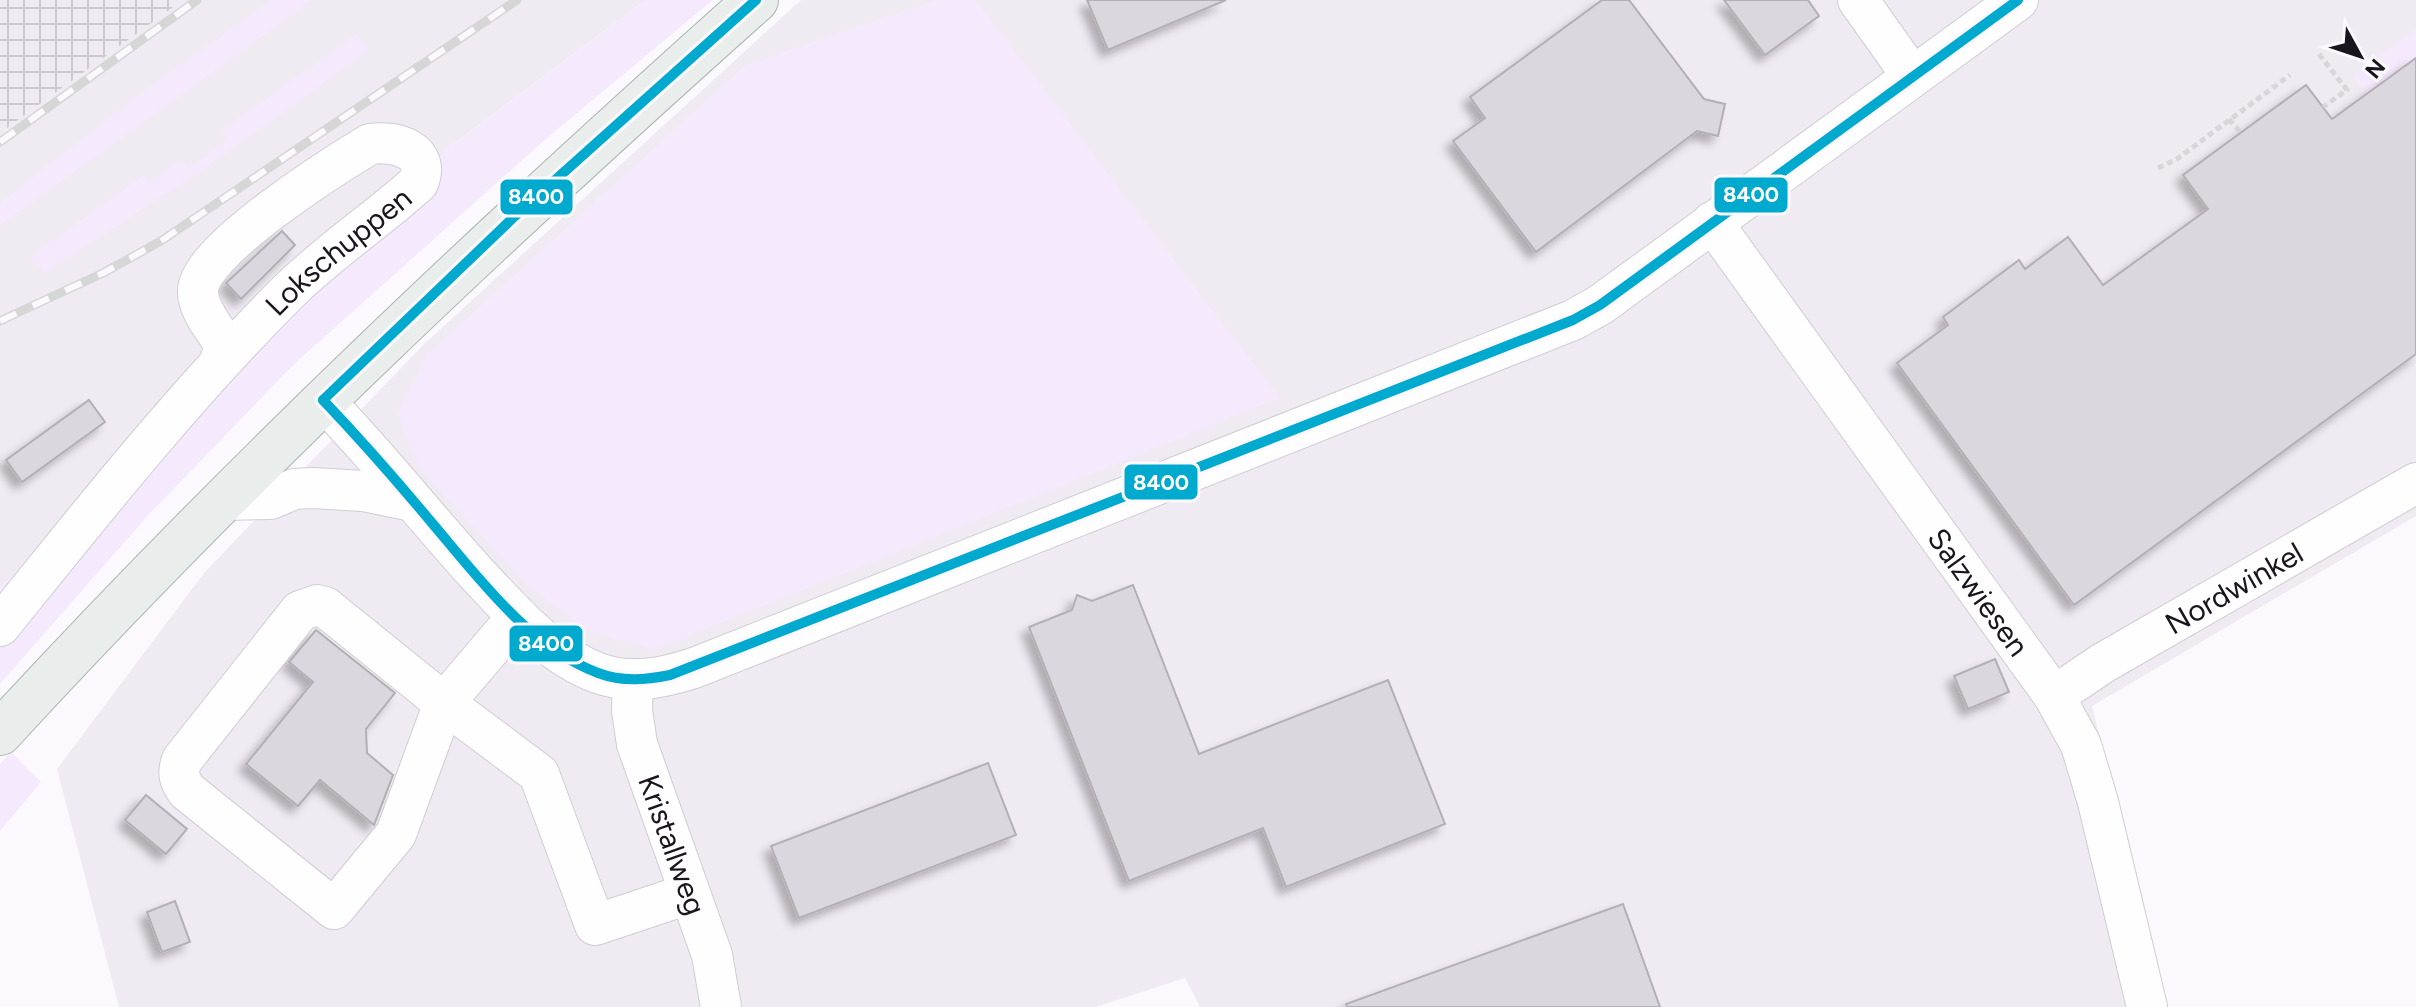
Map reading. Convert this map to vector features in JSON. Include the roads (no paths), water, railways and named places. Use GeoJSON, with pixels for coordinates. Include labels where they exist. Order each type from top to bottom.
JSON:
{"type":"FeatureCollection","features":[{"type":"Feature","properties":{"kind":"main road"},"geometry":{"type":"LineString","coordinates":[[0,733],[223,500],[459,268],[756,0]]}},
{"type":"Feature","properties":{"kind":"street"},"geometry":{"type":"LineString","coordinates":[[1858,0],[1912,76]]}},
{"type":"Feature","properties":{"kind":"street"},"geometry":{"type":"LineString","coordinates":[[323,400],[517,617],[546,642],[600,674],[633,679],[663,677],[694,668],[1573,320],[1600,305],[2018,0]]}},
{"type":"Feature","properties":{"kind":"street","name":"Lokschuppen"},"geometry":{"type":"LineString","coordinates":[[0,626],[124,472],[219,364],[340,244],[418,183],[423,171],[422,161],[416,154],[385,141],[370,144],[274,208],[208,264],[198,287],[198,297],[225,345],[219,364]]}},
{"type":"Feature","properties":{"kind":"street","name":"Salzwiesen"},"geometry":{"type":"LineString","coordinates":[[1712,222],[2054,696],[2081,745],[2098,802],[2147,1007]]}},
{"type":"Feature","properties":{"kind":"street","name":"Nordwinkel"},"geometry":{"type":"LineString","coordinates":[[2054,696],[2103,663],[2416,483]]}},
{"type":"Feature","properties":{"kind":"street"},"geometry":{"type":"LineString","coordinates":[[223,500],[271,499],[294,489],[313,488],[363,491],[412,501]]}},
{"type":"Feature","properties":{"kind":"street"},"geometry":{"type":"LineString","coordinates":[[517,617],[444,703],[396,834],[334,909],[187,791],[181,782],[178,770],[182,760],[300,611],[308,606],[325,607],[444,703],[539,774],[595,925],[688,894]]}},
{"type":"Feature","properties":{"kind":"street","name":"Kristallweg"},"geometry":{"type":"LineString","coordinates":[[633,679],[632,710],[637,744],[712,955],[721,1007]]}},
{"type":"Feature","properties":{"kind":"railway"},"geometry":{"type":"LineString","coordinates":[[0,142],[197,0]]}},
{"type":"Feature","properties":{"kind":"railway"},"geometry":{"type":"LineString","coordinates":[[0,321],[103,273],[161,241],[517,0]]}}]}
